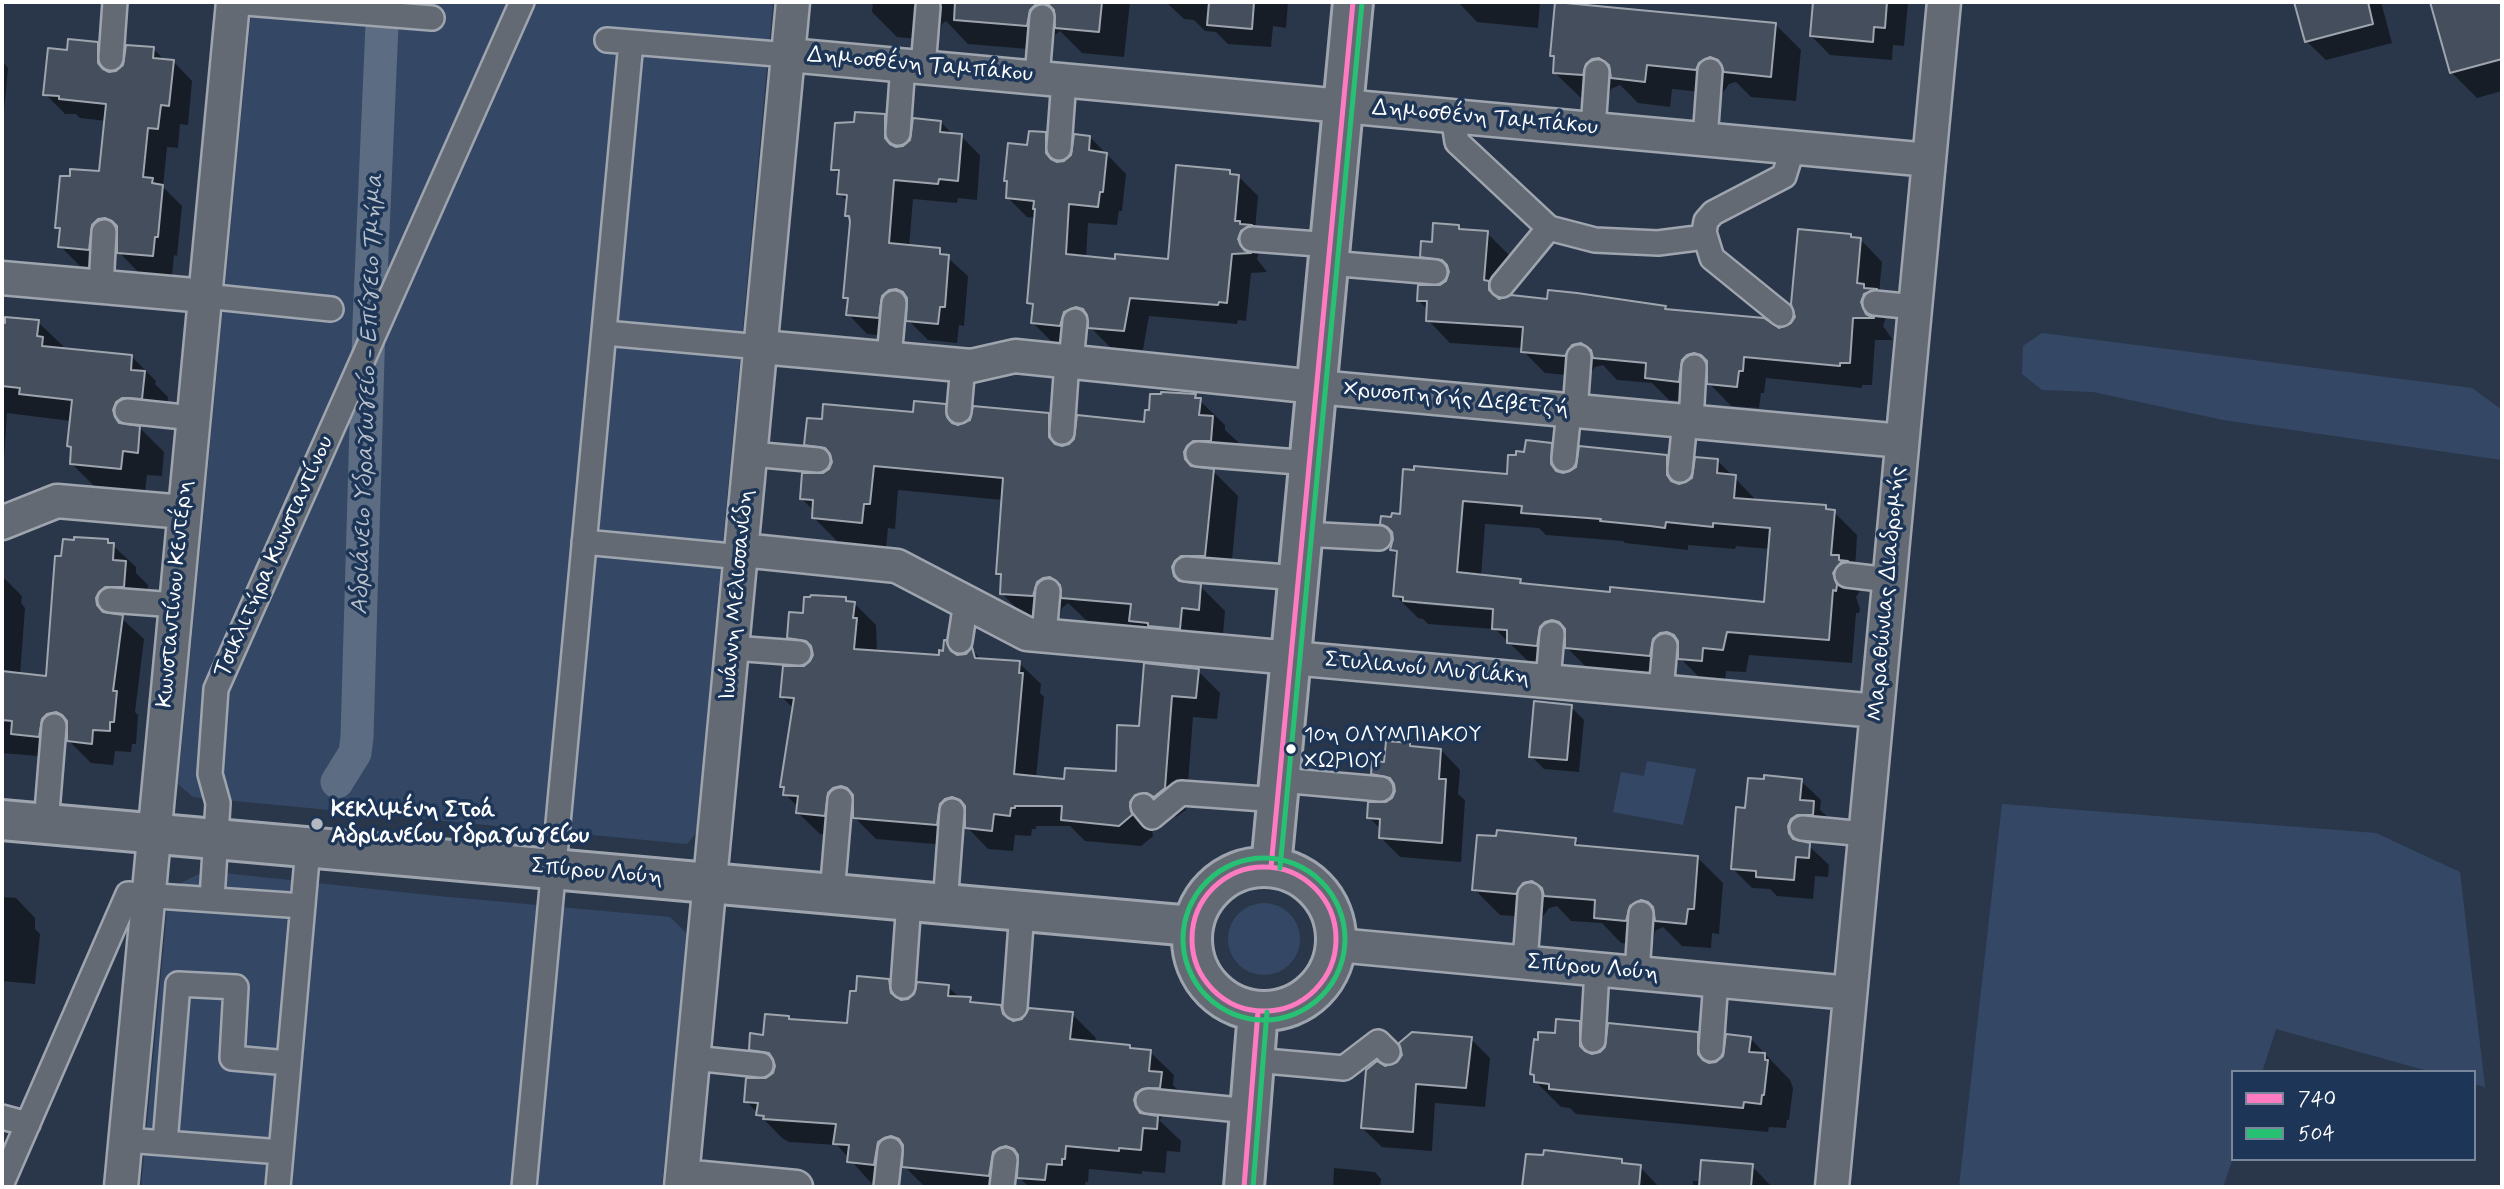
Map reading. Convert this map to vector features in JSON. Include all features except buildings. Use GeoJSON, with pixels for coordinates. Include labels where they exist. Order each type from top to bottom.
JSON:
{"type":"FeatureCollection","features":[{"type":"Feature","properties":{"kind":"street"},"geometry":{"type":"LineString","coordinates":[[111,58],[115,2]]}},
{"type":"Feature","properties":{"kind":"street"},"geometry":{"type":"LineString","coordinates":[[225,2],[432,18]]}},
{"type":"Feature","properties":{"kind":"street","name":"Κωνσταντίνου Κεντέρη"},"geometry":{"type":"LineString","coordinates":[[121,1187],[233,2]]}},
{"type":"Feature","properties":{"kind":"street","name":"Τσικλιτήρα Κωνσταντίνου"},"geometry":{"type":"LineString","coordinates":[[212,899],[218,803],[210,774],[216,690],[522,2]]}},
{"type":"Feature","properties":{"kind":"street","name":"Ιωάννη Μελισσανίδη"},"geometry":{"type":"LineString","coordinates":[[681,1182],[793,2]]}},
{"type":"Feature","properties":{"kind":"street"},"geometry":{"type":"LineString","coordinates":[[1271,867],[1353,2]]}},
{"type":"Feature","properties":{"kind":"street","name":"Μαραθώνιας Διαδρομής"},"geometry":{"type":"LineString","coordinates":[[1832,1187],[1944,2]]}},
{"type":"Feature","properties":{"kind":"street"},"geometry":{"type":"LineString","coordinates":[[898,133],[928,6]]}},
{"type":"Feature","properties":{"kind":"street"},"geometry":{"type":"LineString","coordinates":[[1042,17],[1059,148]]}},
{"type":"Feature","properties":{"kind":"street"},"geometry":{"type":"LineString","coordinates":[[607,40],[789,55]]}},
{"type":"Feature","properties":{"kind":"street"},"geometry":{"type":"LineString","coordinates":[[524,1187],[631,42]]}},
{"type":"Feature","properties":{"kind":"street","name":"Δημοσθένη Ταμπάκου"},"geometry":{"type":"LineString","coordinates":[[789,55],[1929,160]]}},
{"type":"Feature","properties":{"kind":"street"},"geometry":{"type":"LineString","coordinates":[[1705,139],[1710,71]]}},
{"type":"Feature","properties":{"kind":"street"},"geometry":{"type":"LineString","coordinates":[[1593,129],[1597,72]]}},
{"type":"Feature","properties":{"kind":"street"},"geometry":{"type":"LineString","coordinates":[[1453,116],[1457,142],[1549,228],[1595,240],[1658,243],[1705,237]]}},
{"type":"Feature","properties":{"kind":"street"},"geometry":{"type":"LineString","coordinates":[[1781,314],[1712,258],[1705,237],[1706,221],[1713,213],[1784,176],[1793,147]]}},
{"type":"Feature","properties":{"kind":"street"},"geometry":{"type":"LineString","coordinates":[[1502,285],[1549,228]]}},
{"type":"Feature","properties":{"kind":"street"},"geometry":{"type":"LineString","coordinates":[[101,287],[104,232]]}},
{"type":"Feature","properties":{"kind":"street"},"geometry":{"type":"LineString","coordinates":[[1252,239],[1435,272]]}},
{"type":"Feature","properties":{"kind":"street"},"geometry":{"type":"LineString","coordinates":[[2,278],[331,309]]}},
{"type":"Feature","properties":{"kind":"street"},"geometry":{"type":"LineString","coordinates":[[889,358],[894,303]]}},
{"type":"Feature","properties":{"kind":"street"},"geometry":{"type":"LineString","coordinates":[[1875,303],[1915,307]]}},
{"type":"Feature","properties":{"kind":"street"},"geometry":{"type":"LineString","coordinates":[[1062,432],[1075,321]]}},
{"type":"Feature","properties":{"kind":"street"},"geometry":{"type":"LineString","coordinates":[[605,333],[761,347]]}},
{"type":"Feature","properties":{"kind":"street","name":"Χρυσοπηγής Δεβετζή"},"geometry":{"type":"LineString","coordinates":[[761,347],[971,366],[1015,356],[1902,441]]}},
{"type":"Feature","properties":{"kind":"street"},"geometry":{"type":"LineString","coordinates":[[1564,459],[1579,357]]}},
{"type":"Feature","properties":{"kind":"street"},"geometry":{"type":"LineString","coordinates":[[959,411],[963,365]]}},
{"type":"Feature","properties":{"kind":"street"},"geometry":{"type":"LineString","coordinates":[[1680,470],[1694,367]]}},
{"type":"Feature","properties":{"kind":"street"},"geometry":{"type":"LineString","coordinates":[[127,411],[193,418]]}},
{"type":"Feature","properties":{"kind":"street"},"geometry":{"type":"LineString","coordinates":[[751,454],[818,460]]}},
{"type":"Feature","properties":{"kind":"street"},"geometry":{"type":"LineString","coordinates":[[1198,454],[1310,463]]}},
{"type":"Feature","properties":{"kind":"street"},"geometry":{"type":"LineString","coordinates":[[2,523],[57,501],[184,512]]}},
{"type":"Feature","properties":{"kind":"street"},"geometry":{"type":"LineString","coordinates":[[1303,534],[1379,538]]}},
{"type":"Feature","properties":{"kind":"street"},"geometry":{"type":"LineString","coordinates":[[584,542],[742,554]]}},
{"type":"Feature","properties":{"kind":"street","name":"Στυλιανού Μυγιάκη"},"geometry":{"type":"LineString","coordinates":[[742,554],[897,566],[1027,634],[1877,711]]}},
{"type":"Feature","properties":{"kind":"street"},"geometry":{"type":"LineString","coordinates":[[1186,569],[1299,578]]}},
{"type":"Feature","properties":{"kind":"street"},"geometry":{"type":"LineString","coordinates":[[1847,575],[1889,580]]}},
{"type":"Feature","properties":{"kind":"street"},"geometry":{"type":"LineString","coordinates":[[1044,635],[1048,591]]}},
{"type":"Feature","properties":{"kind":"street"},"geometry":{"type":"LineString","coordinates":[[110,600],[175,605]]}},
{"type":"Feature","properties":{"kind":"street"},"geometry":{"type":"LineString","coordinates":[[960,641],[966,602]]}},
{"type":"Feature","properties":{"kind":"street"},"geometry":{"type":"LineString","coordinates":[[1548,681],[1552,634]]}},
{"type":"Feature","properties":{"kind":"street"},"geometry":{"type":"LineString","coordinates":[[1661,691],[1665,646]]}},
{"type":"Feature","properties":{"kind":"street"},"geometry":{"type":"LineString","coordinates":[[733,648],[799,653]]}},
{"type":"Feature","properties":{"kind":"street"},"geometry":{"type":"LineString","coordinates":[[46,824],[54,726]]}},
{"type":"Feature","properties":{"kind":"street"},"geometry":{"type":"LineString","coordinates":[[1143,806],[1152,817],[1181,793],[1381,789]]}},
{"type":"Feature","properties":{"kind":"street"},"geometry":{"type":"LineString","coordinates":[[832,894],[840,800]]}},
{"type":"Feature","properties":{"kind":"street"},"geometry":{"type":"LineString","coordinates":[[903,986],[952,811]]}},
{"type":"Feature","properties":{"kind":"street","name":"Σπύρου Λούη"},"geometry":{"type":"LineString","coordinates":[[2,820],[1192,926]]}},
{"type":"Feature","properties":{"kind":"street"},"geometry":{"type":"LineString","coordinates":[[1802,828],[1865,834]]}},
{"type":"Feature","properties":{"kind":"street"},"geometry":{"type":"LineString","coordinates":[[278,1187],[308,848]]}},
{"type":"Feature","properties":{"kind":"street"},"geometry":{"type":"LineString","coordinates":[[1271,867],[1289,871],[1309,882],[1325,899],[1334,920],[1337,945],[1332,965],[1320,986],[1302,1002],[1279,1010],[1258,1011],[1227,1002],[1205,981],[1192,954],[1192,926],[1202,901],[1219,882],[1242,870],[1271,867]]}},
{"type":"Feature","properties":{"kind":"street"},"geometry":{"type":"LineString","coordinates":[[2,1183],[128,894],[303,906]]}},
{"type":"Feature","properties":{"kind":"street"},"geometry":{"type":"LineString","coordinates":[[1525,962],[1530,895]]}},
{"type":"Feature","properties":{"kind":"street"},"geometry":{"type":"LineString","coordinates":[[1015,1007],[1022,911]]}},
{"type":"Feature","properties":{"kind":"street"},"geometry":{"type":"LineString","coordinates":[[1637,973],[1642,914]]}},
{"type":"Feature","properties":{"kind":"street","name":"Σπύρου Λούη"},"geometry":{"type":"LineString","coordinates":[[1337,945],[1850,993]]}},
{"type":"Feature","properties":{"kind":"street"},"geometry":{"type":"LineString","coordinates":[[1592,1040],[1597,970]]}},
{"type":"Feature","properties":{"kind":"street"},"geometry":{"type":"LineString","coordinates":[[1711,1049],[1716,980]]}},
{"type":"Feature","properties":{"kind":"street"},"geometry":{"type":"LineString","coordinates":[[165,1143],[178,984],[236,987],[232,1058],[288,1063]]}},
{"type":"Feature","properties":{"kind":"street"},"geometry":{"type":"LineString","coordinates":[[1244,1187],[1258,1011]]}},
{"type":"Feature","properties":{"kind":"street"},"geometry":{"type":"LineString","coordinates":[[1254,1060],[1344,1068],[1378,1042],[1388,1052]]}},
{"type":"Feature","properties":{"kind":"street"},"geometry":{"type":"LineString","coordinates":[[693,1058],[761,1065]]}},
{"type":"Feature","properties":{"kind":"street"},"geometry":{"type":"LineString","coordinates":[[1148,1101],[1250,1111]]}},
{"type":"Feature","properties":{"kind":"street"},"geometry":{"type":"LineString","coordinates":[[2,1117],[28,1124]]}},
{"type":"Feature","properties":{"kind":"street"},"geometry":{"type":"LineString","coordinates":[[126,1140],[281,1152]]}},
{"type":"Feature","properties":{"kind":"street"},"geometry":{"type":"LineString","coordinates":[[886,1187],[890,1150]]}},
{"type":"Feature","properties":{"kind":"street"},"geometry":{"type":"LineString","coordinates":[[1002,1187],[1005,1160]]}},
{"type":"Feature","properties":{"kind":"street"},"geometry":{"type":"LineString","coordinates":[[681,1182],[796,1187]]}},
{"type":"Feature","properties":{"kind":"shaded area"},"geometry":{"type":"Polygon","coordinates":[[[252,2],[773,2],[696,833],[687,844],[193,797],[178,784],[252,2]]]}},
{"type":"Feature","properties":{"kind":"shaded area"},"geometry":{"type":"Polygon","coordinates":[[[2042,333],[2472,388],[2502,410],[2502,460],[2223,420],[2093,392],[2042,390],[2022,374],[2023,346],[2042,333]]]}},
{"type":"Feature","properties":{"kind":"shaded area"},"geometry":{"type":"Polygon","coordinates":[[[1647,761],[1696,769],[1683,825],[1613,812],[1621,772],[1644,776],[1647,761]]]}},
{"type":"Feature","properties":{"kind":"shaded area"},"geometry":{"type":"Polygon","coordinates":[[[2002,804],[2376,833],[2460,872],[2485,1087],[2476,1085],[2476,1070],[2425,1070],[2276,1029],[2263,1070],[2231,1070],[2232,1161],[2223,1187],[1959,1187],[2002,804]]]}},
{"type":"Feature","properties":{"kind":"shaded area"},"geometry":{"type":"Polygon","coordinates":[[[205,871],[670,917],[687,934],[662,1187],[141,1187],[169,889],[205,871]]]}},
{"type":"Feature","properties":{"kind":"shaded area"},"geometry":{"type":"Polygon","coordinates":[[[1271,903],[1290,913],[1298,925],[1298,953],[1290,965],[1278,973],[1257,975],[1238,965],[1230,953],[1228,932],[1238,913],[1250,905],[1271,903]]]}},
{"type":"Feature","properties":{"kind":"waterway","name":"Αδριάνειο Υδραγωγείο - Επίγειο Τμήμα"},"geometry":{"type":"LineString","coordinates":[[337,782],[355,753],[357,737],[369,323],[383,2]]}},
{"type":"Feature","properties":{"kind":"transit line","name":"740"},"geometry":{"type":"LineString","coordinates":[[1271,867],[1353,2]]}},
{"type":"Feature","properties":{"kind":"transit line","name":"504"},"geometry":{"type":"LineString","coordinates":[[1280,868],[1362,3]]}},
{"type":"Feature","properties":{"kind":"transit line","name":"504"},"geometry":{"type":"LineString","coordinates":[[1264,858],[1295,864],[1321,882],[1339,908],[1345,939],[1339,970],[1321,996],[1295,1014],[1264,1020],[1233,1014],[1207,996],[1189,970],[1183,939],[1189,908],[1207,882],[1233,864],[1264,858]]}},
{"type":"Feature","properties":{"kind":"transit line","name":"740"},"geometry":{"type":"LineString","coordinates":[[1264,867],[1292,872],[1315,888],[1331,911],[1336,939],[1331,967],[1315,990],[1292,1006],[1264,1011],[1236,1006],[1213,990],[1197,967],[1192,939],[1197,911],[1213,888],[1236,872],[1264,867]]}},
{"type":"Feature","properties":{"kind":"transit line","name":"740"},"geometry":{"type":"LineString","coordinates":[[1244,1187],[1258,1011]]}},
{"type":"Feature","properties":{"kind":"transit line","name":"504"},"geometry":{"type":"LineString","coordinates":[[1253,1187],[1267,1012]]}},
{"type":"Feature","properties":{"kind":"place","name":"10η ΟΛΥΜΠΙΑΚΟΥ ΧΩΡΙΟΥ"},"geometry":{"type":"Point","coordinates":[1291,749]}},
{"type":"Feature","properties":{"kind":"place","name":"Κεκλιμένη Στοά Αδριανείου Υδραγωγείου"},"geometry":{"type":"Point","coordinates":[317,824]}}]}
